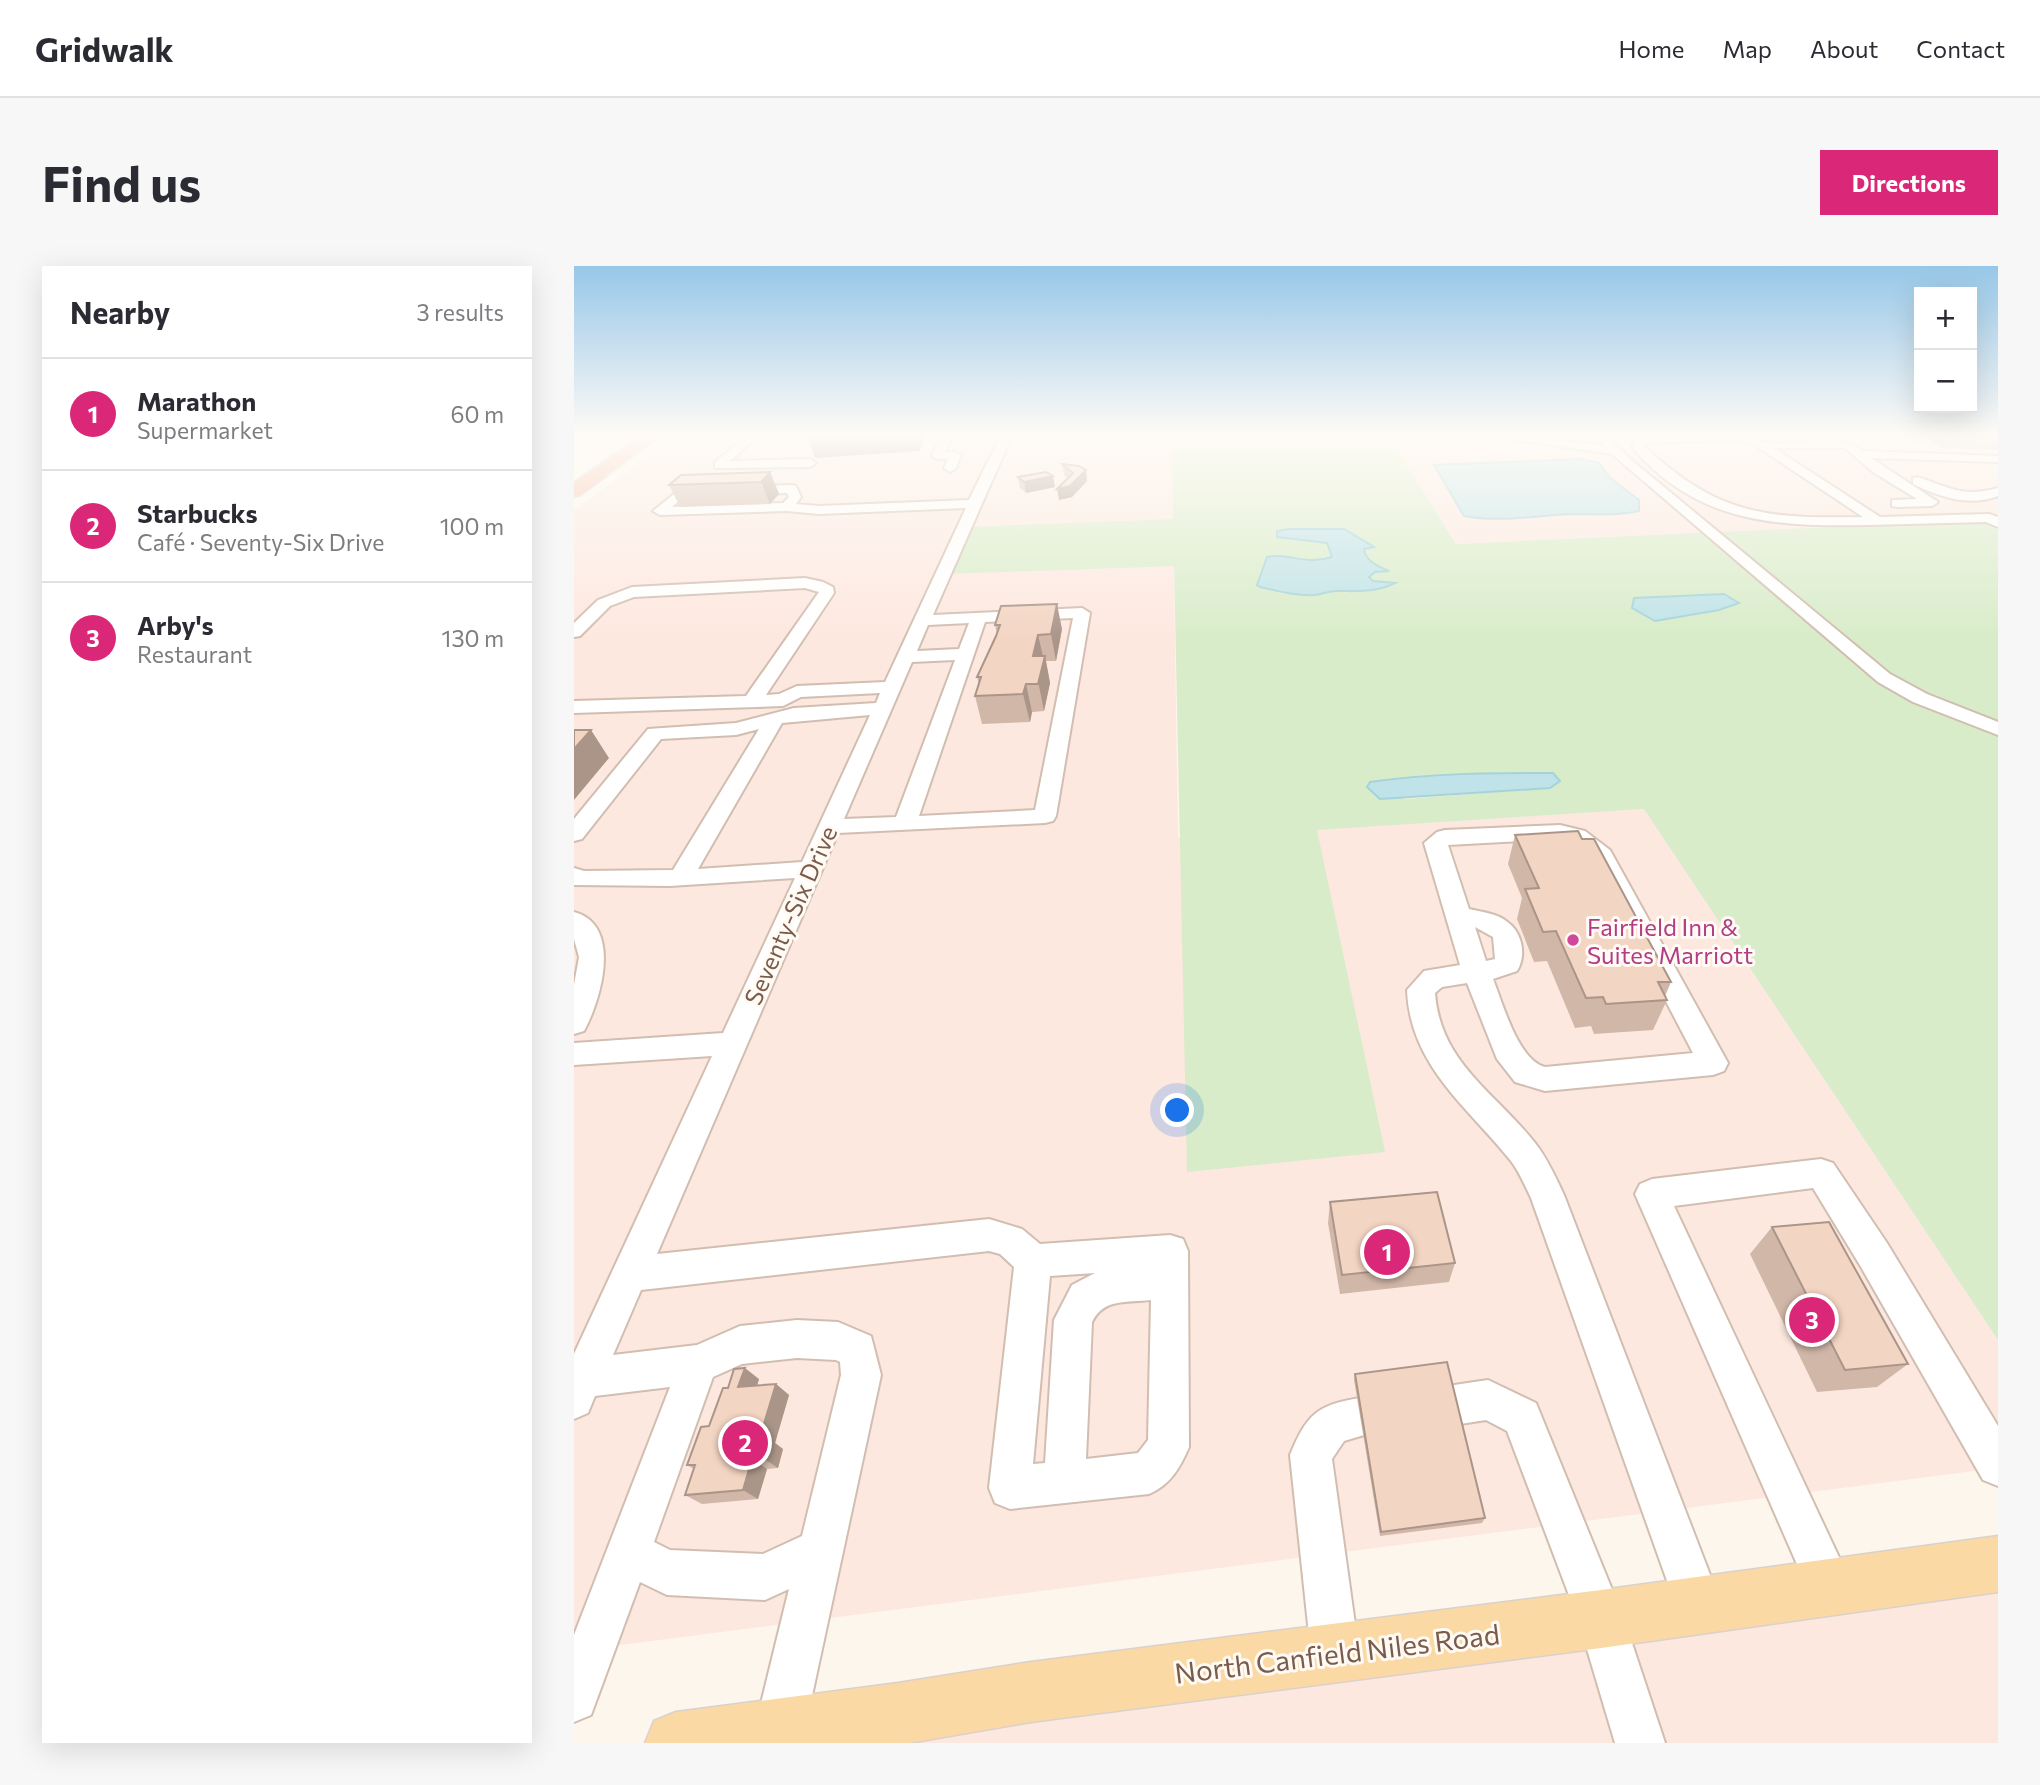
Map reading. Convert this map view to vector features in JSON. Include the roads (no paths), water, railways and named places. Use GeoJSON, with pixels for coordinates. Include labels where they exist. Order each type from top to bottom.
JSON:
{"type":"FeatureCollection","features":[{"type":"Feature","properties":{"kind":"main road","name":"North Canfield Niles Road"},"geometry":{"type":"LineString","coordinates":[[676,1743],[780,1728],[895,1729],[1009,1695],[1601,1619],[1998,1564]]}},
{"type":"Feature","properties":{"kind":"street"},"geometry":{"type":"LineString","coordinates":[[670,502],[660,511],[774,507],[819,510],[974,504]]}},
{"type":"Feature","properties":{"kind":"street"},"geometry":{"type":"LineString","coordinates":[[787,507],[791,502]]}},
{"type":"Feature","properties":{"kind":"street"},"geometry":{"type":"LineString","coordinates":[[1676,502],[1884,678],[1933,704],[1998,729]]}},
{"type":"Feature","properties":{"kind":"street"},"geometry":{"type":"LineString","coordinates":[[1710,502],[1724,509],[1777,522],[1940,520],[1980,524],[1996,519]]}},
{"type":"Feature","properties":{"kind":"street"},"geometry":{"type":"LineString","coordinates":[[1850,502],[1878,521]]}},
{"type":"Feature","properties":{"kind":"street"},"geometry":{"type":"LineString","coordinates":[[1853,504],[1967,502]]}},
{"type":"Feature","properties":{"kind":"street","name":"Seventy-Six Drive"},"geometry":{"type":"LineString","coordinates":[[579,1389],[974,504]]}},
{"type":"Feature","properties":{"kind":"street"},"geometry":{"type":"LineString","coordinates":[[574,632],[604,603],[632,592],[805,583],[824,587],[827,593],[752,701]]}},
{"type":"Feature","properties":{"kind":"street"},"geometry":{"type":"LineString","coordinates":[[829,827],[1045,817],[1082,613],[923,620]]}},
{"type":"Feature","properties":{"kind":"street"},"geometry":{"type":"LineString","coordinates":[[905,824],[979,617]]}},
{"type":"Feature","properties":{"kind":"street"},"geometry":{"type":"LineString","coordinates":[[906,657],[967,654]]}},
{"type":"Feature","properties":{"kind":"street"},"geometry":{"type":"LineString","coordinates":[[574,708],[752,701],[794,714],[888,699]]}},
{"type":"Feature","properties":{"kind":"street"},"geometry":{"type":"LineString","coordinates":[[574,834],[654,733],[736,729],[779,710]]}},
{"type":"Feature","properties":{"kind":"street"},"geometry":{"type":"LineString","coordinates":[[681,877],[779,710]]}},
{"type":"Feature","properties":{"kind":"street"},"geometry":{"type":"LineString","coordinates":[[1476,972],[1512,1059],[1526,1074],[1545,1079],[1713,1063],[1598,850],[1577,836],[1560,832],[1465,835],[1445,837],[1436,843],[1458,916],[1493,922],[1503,930],[1510,951],[1508,964],[1496,969],[1434,978],[1421,990],[1422,1008],[1433,1041],[1460,1084],[1524,1153],[1547,1195],[1699,1606]]}},
{"type":"Feature","properties":{"kind":"street"},"geometry":{"type":"LineString","coordinates":[[574,876],[580,879],[681,877],[811,869]]}},
{"type":"Feature","properties":{"kind":"street"},"geometry":{"type":"LineString","coordinates":[[574,920],[585,932],[594,967],[574,1023]]}},
{"type":"Feature","properties":{"kind":"street"},"geometry":{"type":"LineString","coordinates":[[574,1054],[734,1043]]}},
{"type":"Feature","properties":{"kind":"street"},"geometry":{"type":"LineString","coordinates":[[1830,1587],[1652,1194],[1821,1173],[1874,1255],[1998,1465]]}},
{"type":"Feature","properties":{"kind":"street"},"geometry":{"type":"LineString","coordinates":[[630,1274],[989,1235],[1010,1240],[1033,1261],[1170,1251],[1168,1447],[1149,1473],[1010,1488],[1033,1261]]}},
{"type":"Feature","properties":{"kind":"street"},"geometry":{"type":"LineString","coordinates":[[1074,1483],[1065,1461],[1073,1321],[1086,1297],[1101,1288],[1171,1281]]}},
{"type":"Feature","properties":{"kind":"street"},"geometry":{"type":"LineString","coordinates":[[579,1389],[698,1364],[740,1345],[797,1339],[838,1341],[857,1350],[861,1375],[780,1728]]}},
{"type":"Feature","properties":{"kind":"street"},"geometry":{"type":"LineString","coordinates":[[574,1698],[698,1364]]}},
{"type":"Feature","properties":{"kind":"street"},"geometry":{"type":"LineString","coordinates":[[1454,1405],[1488,1400],[1522,1417],[1601,1619],[1640,1743]]}},
{"type":"Feature","properties":{"kind":"street"},"geometry":{"type":"LineString","coordinates":[[1335,1653],[1311,1455],[1332,1423],[1360,1418]]}},
{"type":"Feature","properties":{"kind":"street"},"geometry":{"type":"LineString","coordinates":[[628,1552],[667,1572],[765,1577],[820,1550]]}},
{"type":"Feature","properties":{"kind":"water"},"geometry":{"type":"Polygon","coordinates":[[[1456,502],[1639,502],[1639,511],[1615,514],[1505,519],[1464,516],[1456,502]]]}},
{"type":"Feature","properties":{"kind":"water"},"geometry":{"type":"Polygon","coordinates":[[[1344,529],[1374,547],[1364,549],[1367,557],[1389,571],[1375,572],[1369,577],[1373,581],[1395,583],[1373,590],[1334,591],[1315,595],[1260,587],[1257,585],[1267,557],[1313,560],[1332,557],[1327,543],[1277,537],[1277,531],[1344,529]]]}},
{"type":"Feature","properties":{"kind":"water"},"geometry":{"type":"Polygon","coordinates":[[[1724,594],[1739,603],[1719,610],[1655,621],[1632,608],[1634,598],[1724,594]]]}},
{"type":"Feature","properties":{"kind":"water"},"geometry":{"type":"Polygon","coordinates":[[[1553,773],[1560,781],[1550,788],[1380,799],[1367,787],[1370,782],[1415,777],[1553,773]]]}},
{"type":"Feature","properties":{"kind":"place","name":"Fairfield Inn & Suites Marriott"},"geometry":{"type":"Point","coordinates":[1573,940]}},
{"type":"Feature","properties":{"kind":"place","name":"Marathon"},"geometry":{"type":"Point","coordinates":[1387,1252]}},
{"type":"Feature","properties":{"kind":"place","name":"Arby's"},"geometry":{"type":"Point","coordinates":[1812,1320]}},
{"type":"Feature","properties":{"kind":"place","name":"Starbucks"},"geometry":{"type":"Point","coordinates":[745,1443]}}]}
